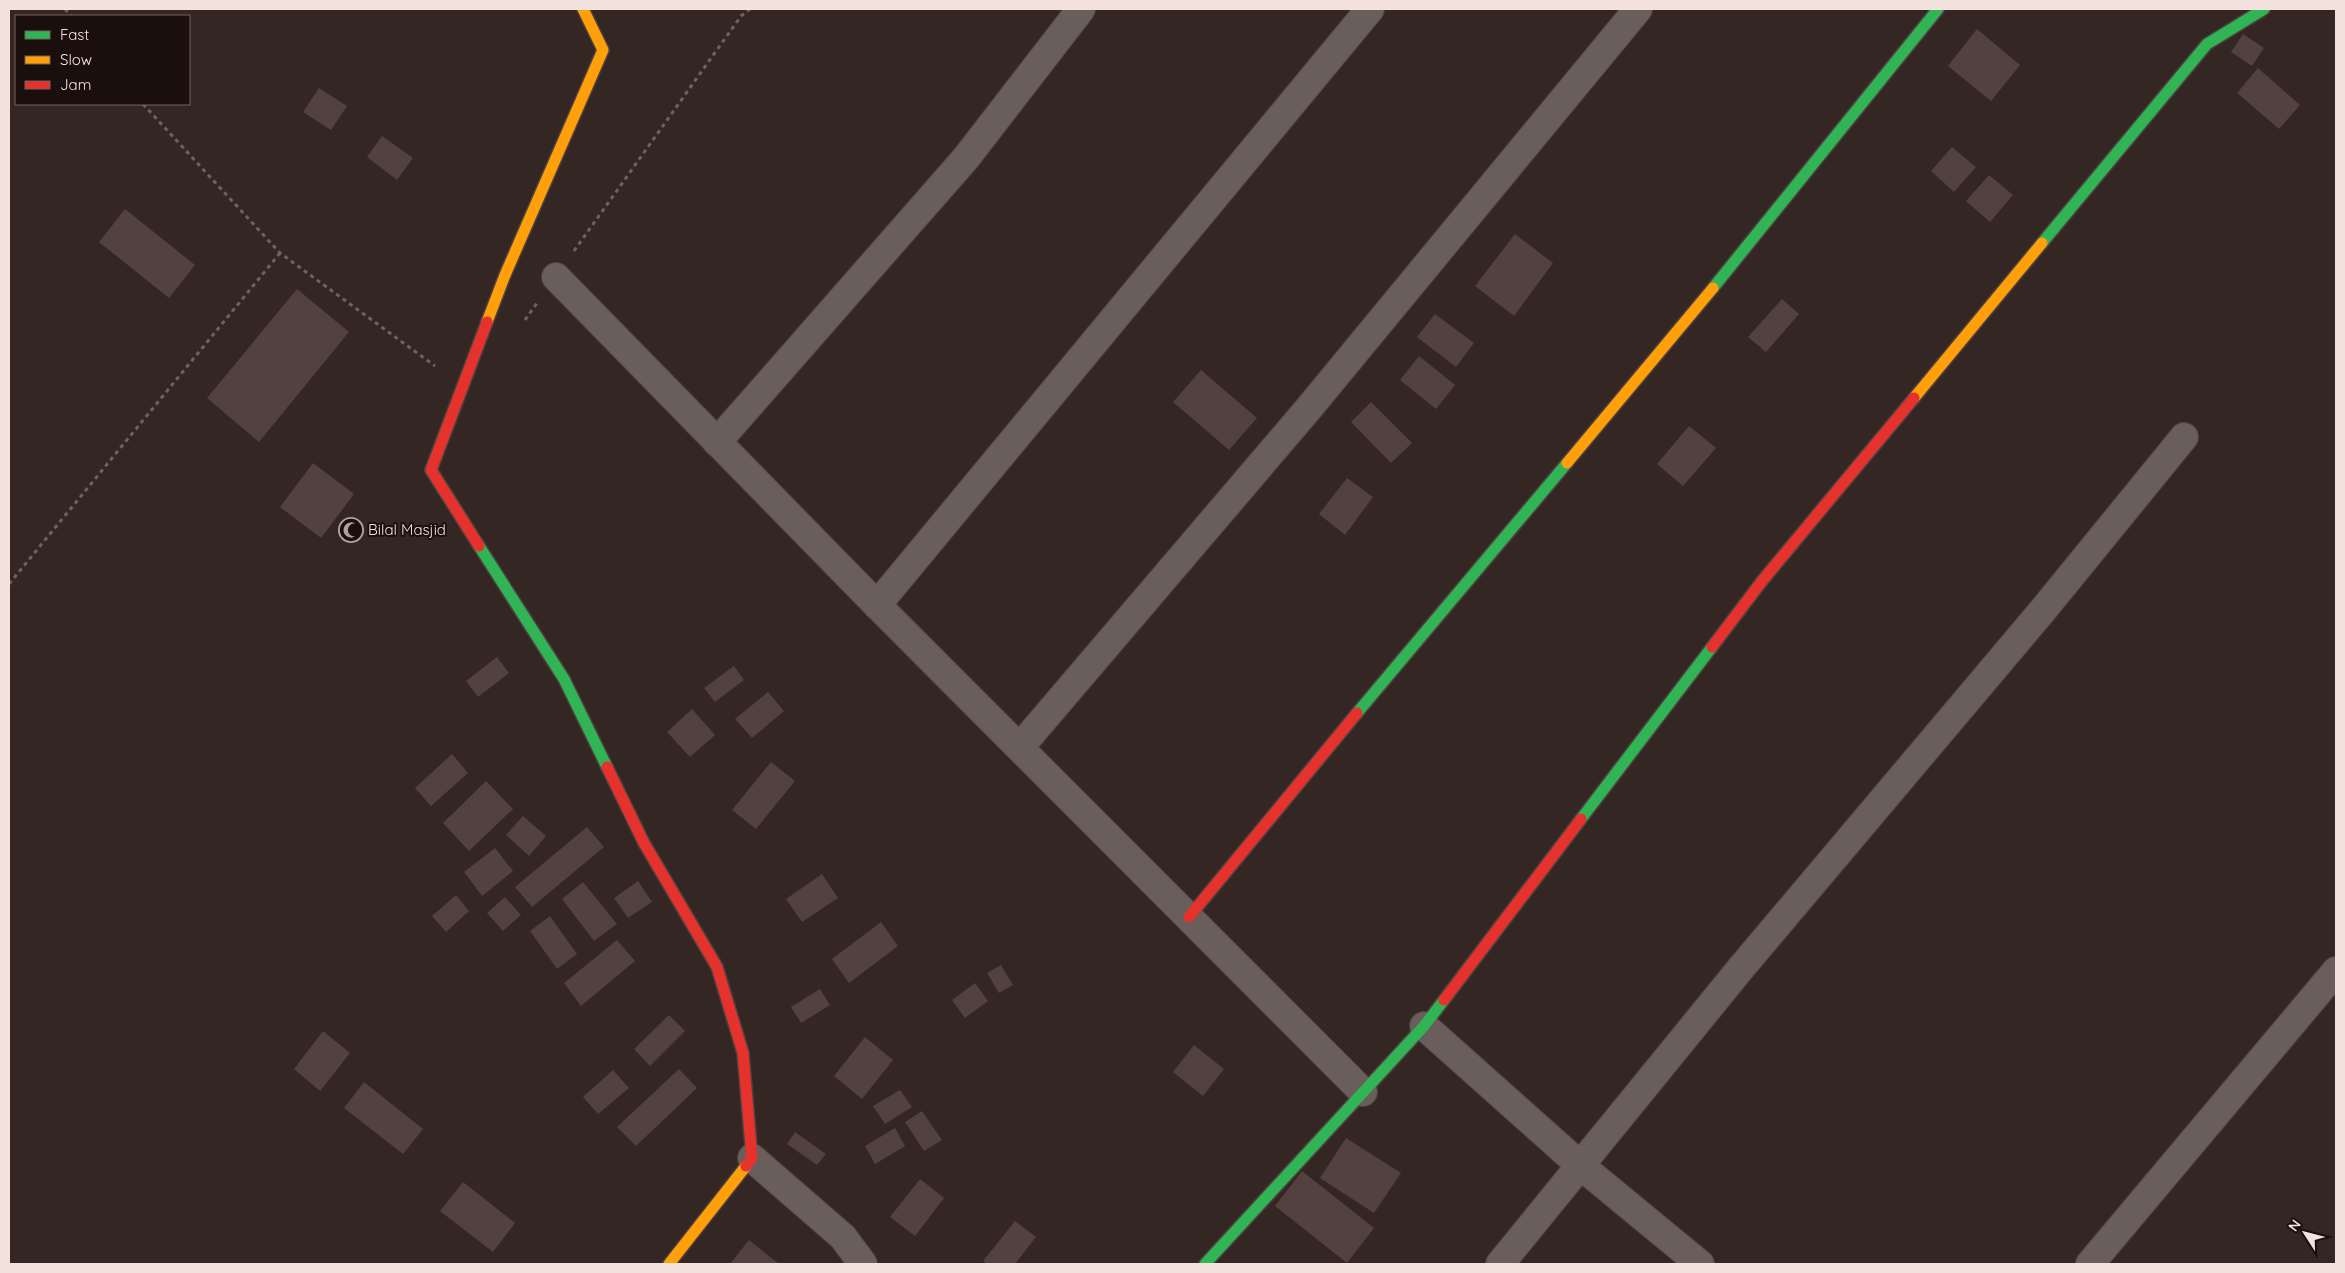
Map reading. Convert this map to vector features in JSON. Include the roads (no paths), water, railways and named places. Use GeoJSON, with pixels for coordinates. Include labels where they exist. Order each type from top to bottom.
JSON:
{"type":"FeatureCollection","features":[{"type":"Feature","properties":{"kind":"street"},"geometry":{"type":"LineString","coordinates":[[583,9],[604,50],[505,275],[431,470],[564,679],[644,843],[717,966],[743,1054],[752,1158],[669,1264]]}},
{"type":"Feature","properties":{"kind":"street"},"geometry":{"type":"LineString","coordinates":[[717,442],[966,158],[1080,9]]}},
{"type":"Feature","properties":{"kind":"street"},"geometry":{"type":"LineString","coordinates":[[878,605],[1370,9]]}},
{"type":"Feature","properties":{"kind":"street"},"geometry":{"type":"LineString","coordinates":[[1020,747],[1309,408],[1638,9]]}},
{"type":"Feature","properties":{"kind":"street"},"geometry":{"type":"LineString","coordinates":[[1188,917],[1400,660],[1701,304],[1938,9]]}},
{"type":"Feature","properties":{"kind":"street"},"geometry":{"type":"LineString","coordinates":[[1205,1264],[1424,1026],[1788,550],[2208,44],[2264,9]]}},
{"type":"Feature","properties":{"kind":"street"},"geometry":{"type":"LineString","coordinates":[[556,277],[878,605],[1363,1092]]}},
{"type":"Feature","properties":{"kind":"street"},"geometry":{"type":"LineString","coordinates":[[1500,1264],[1741,968],[2043,610],[2184,438]]}},
{"type":"Feature","properties":{"kind":"street"},"geometry":{"type":"LineString","coordinates":[[2090,1264],[2336,971]]}},
{"type":"Feature","properties":{"kind":"street"},"geometry":{"type":"LineString","coordinates":[[1424,1026],[1581,1166],[1700,1264]]}},
{"type":"Feature","properties":{"kind":"street"},"geometry":{"type":"LineString","coordinates":[[752,1158],[843,1237],[863,1264]]}},
{"type":"Feature","properties":{"kind":"place","name":"Bilal Masjid"},"geometry":{"type":"Point","coordinates":[351,530]}}]}
